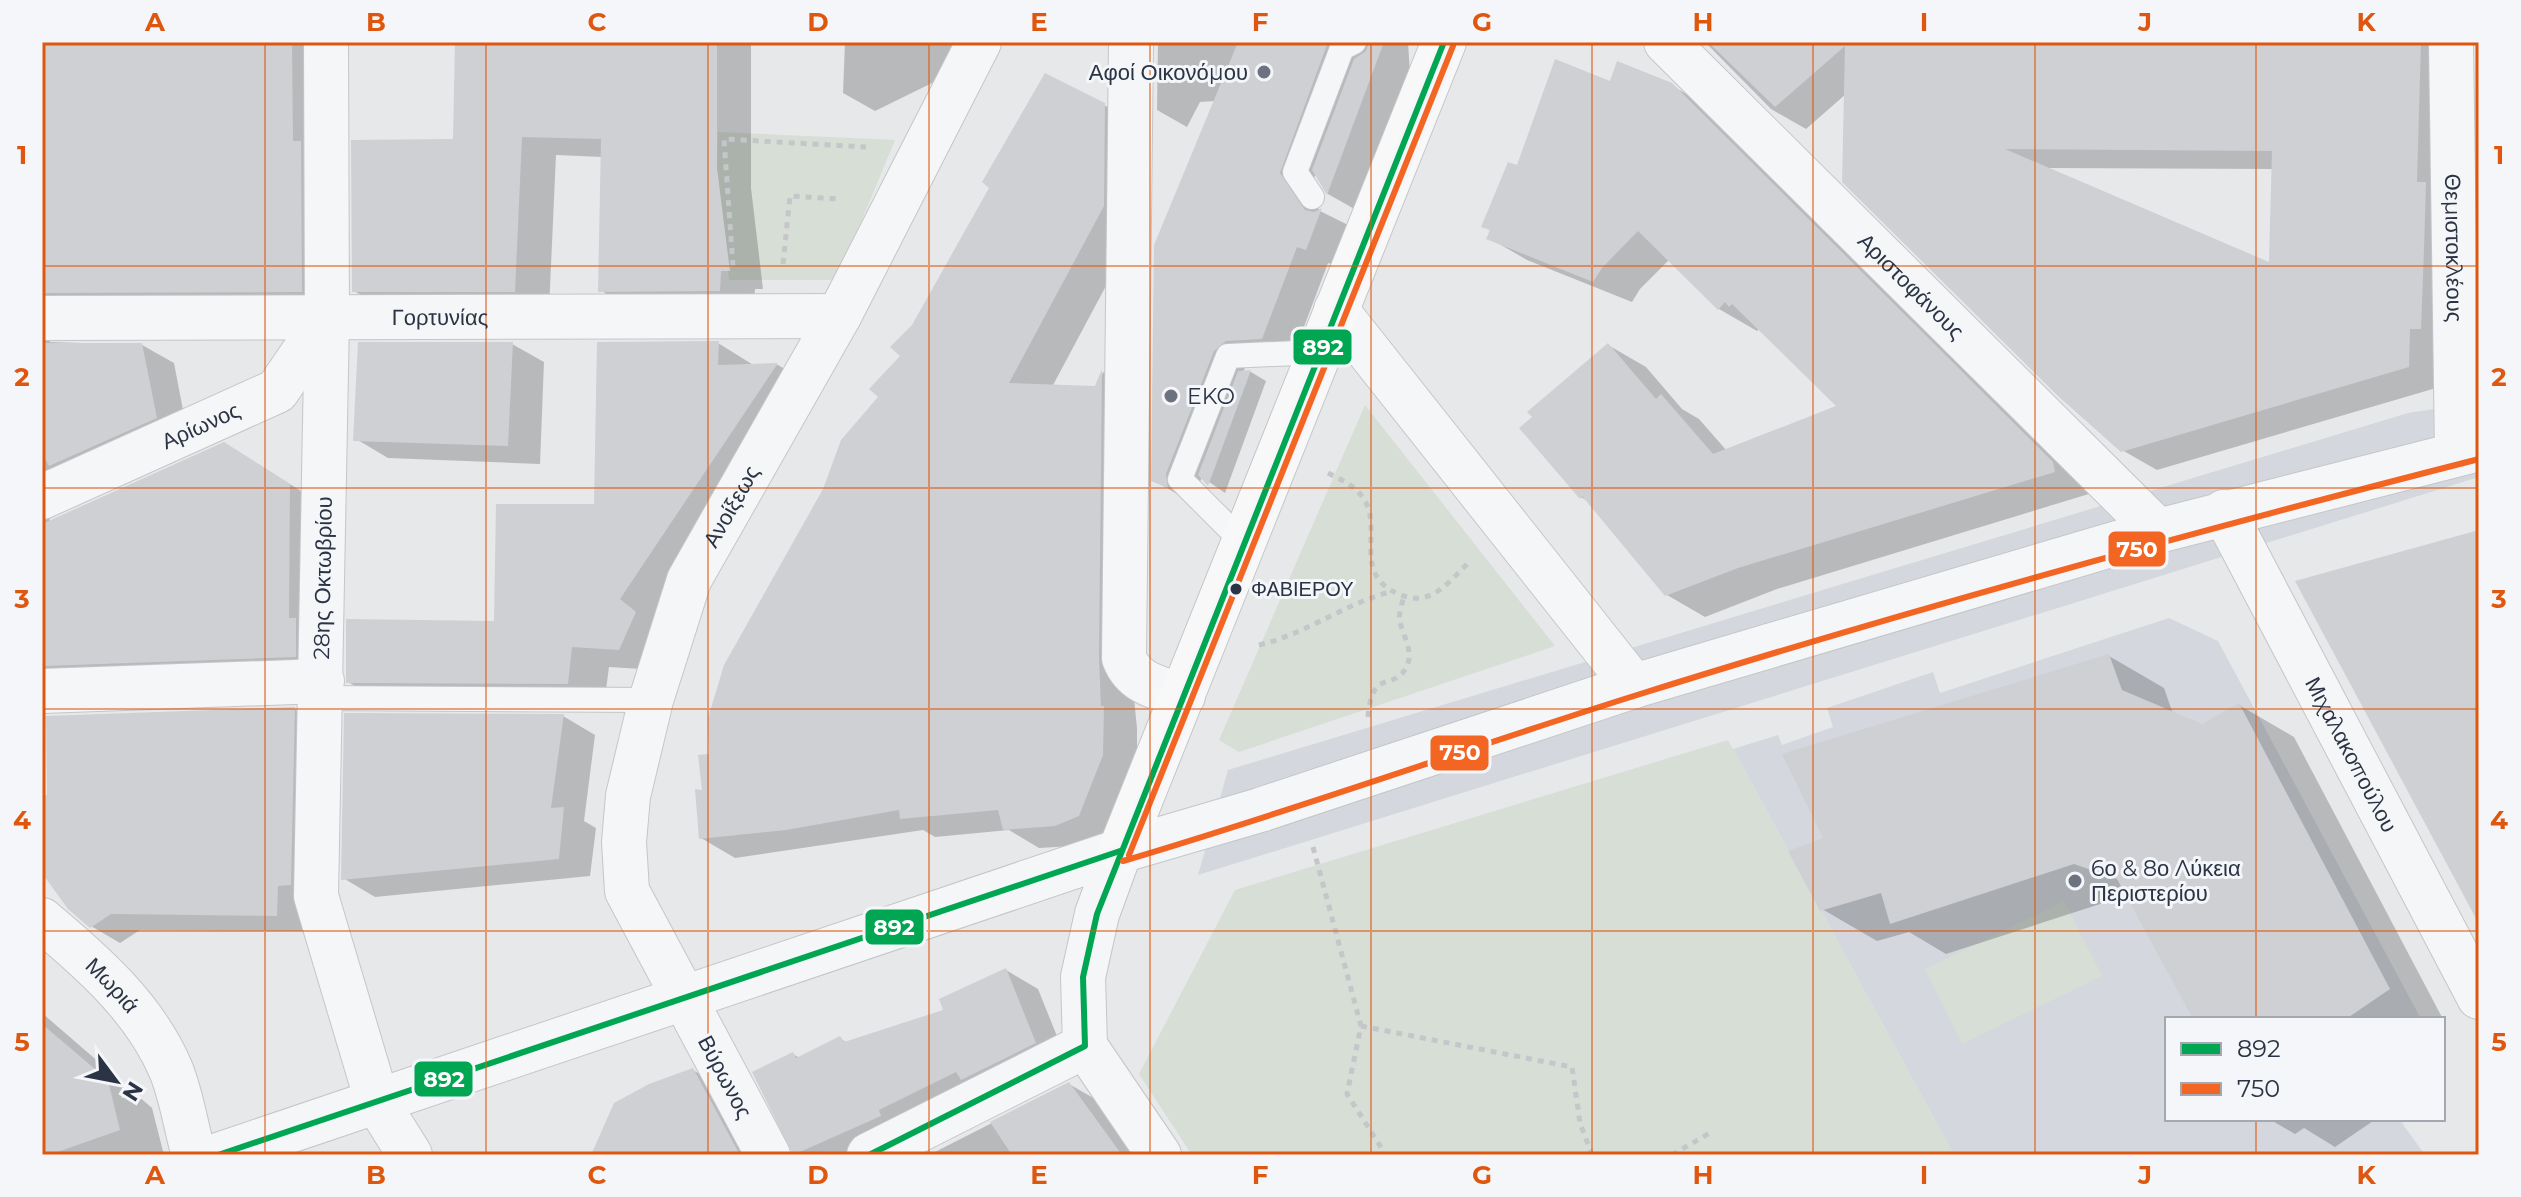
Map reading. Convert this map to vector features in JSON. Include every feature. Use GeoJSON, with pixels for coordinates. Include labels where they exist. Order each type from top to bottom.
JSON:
{"type":"FeatureCollection","features":[{"type":"Feature","properties":{"kind":"main road"},"geometry":{"type":"LineString","coordinates":[[1120,851],[1444,42]]}},
{"type":"Feature","properties":{"kind":"street","name":"28ης Οκτωβρίου"},"geometry":{"type":"LineString","coordinates":[[326,42],[327,318],[316,896],[378,1104],[410,1155]]}},
{"type":"Feature","properties":{"kind":"street","name":"Ανοίξεως"},"geometry":{"type":"LineString","coordinates":[[683,999],[627,891],[624,842],[628,796],[651,700],[689,580],[839,316],[979,42]]}},
{"type":"Feature","properties":{"kind":"street"},"geometry":{"type":"LineString","coordinates":[[1131,42],[1124,658],[1130,673],[1143,682],[1190,678]]}},
{"type":"Feature","properties":{"kind":"street","name":"Αριστοφάνους"},"geometry":{"type":"LineString","coordinates":[[1666,42],[2158,531]]}},
{"type":"Feature","properties":{"kind":"street","name":"Θεμιστοκλέους"},"geometry":{"type":"LineString","coordinates":[[2451,42],[2468,451]]}},
{"type":"Feature","properties":{"kind":"street"},"geometry":{"type":"LineString","coordinates":[[1336,310],[1634,686]]}},
{"type":"Feature","properties":{"kind":"street","name":"Γορτυνίας"},"geometry":{"type":"LineString","coordinates":[[42,318],[839,316]]}},
{"type":"Feature","properties":{"kind":"street","name":"Αρίωνος"},"geometry":{"type":"LineString","coordinates":[[42,497],[277,391],[327,318]]}},
{"type":"Feature","properties":{"kind":"street"},"geometry":{"type":"LineString","coordinates":[[218,1155],[378,1104],[1120,851],[1634,686],[2224,512],[2468,451]]}},
{"type":"Feature","properties":{"kind":"street","name":"Μιχαλακοπούλου"},"geometry":{"type":"LineString","coordinates":[[2224,512],[2479,997]]}},
{"type":"Feature","properties":{"kind":"street"},"geometry":{"type":"LineString","coordinates":[[42,691],[322,689]]}},
{"type":"Feature","properties":{"kind":"street"},"geometry":{"type":"LineString","coordinates":[[1120,851],[1097,914],[1083,977],[1085,1046],[1159,1155]]}},
{"type":"Feature","properties":{"kind":"street","name":"Μωριά"},"geometry":{"type":"LineString","coordinates":[[42,920],[104,972],[139,1017],[171,1070],[194,1155]]}},
{"type":"Feature","properties":{"kind":"street","name":"Βύρωνος"},"geometry":{"type":"LineString","coordinates":[[683,999],[768,1155]]}},
{"type":"Feature","properties":{"kind":"street"},"geometry":{"type":"LineString","coordinates":[[869,1155],[1085,1046]]}},
{"type":"Feature","properties":{"kind":"lane"},"geometry":{"type":"LineString","coordinates":[[1312,197],[1295,172],[1342,48],[1354,42]]}},
{"type":"Feature","properties":{"kind":"lane"},"geometry":{"type":"LineString","coordinates":[[1243,542],[1180,479],[1228,356],[1320,352]]}},
{"type":"Feature","properties":{"kind":"lane"},"geometry":{"type":"LineString","coordinates":[[322,689],[651,700]]}},
{"type":"Feature","properties":{"kind":"path"},"geometry":{"type":"LineString","coordinates":[[757,316],[724,139],[923,150]]}},
{"type":"Feature","properties":{"kind":"path"},"geometry":{"type":"LineString","coordinates":[[757,316],[790,196],[896,202]]}},
{"type":"Feature","properties":{"kind":"path"},"geometry":{"type":"LineString","coordinates":[[1281,449],[1350,484],[1365,500],[1370,520],[1368,549],[1374,570],[1391,591],[1404,596],[1432,597],[1506,524]]}},
{"type":"Feature","properties":{"kind":"path"},"geometry":{"type":"LineString","coordinates":[[1190,678],[1280,640],[1358,600],[1391,591]]}},
{"type":"Feature","properties":{"kind":"path"},"geometry":{"type":"LineString","coordinates":[[1358,777],[1370,694],[1378,684],[1397,676],[1407,665],[1409,648],[1399,619],[1404,596]]}},
{"type":"Feature","properties":{"kind":"path"},"geometry":{"type":"LineString","coordinates":[[1299,796],[1361,1026],[1347,1094],[1386,1155]]}},
{"type":"Feature","properties":{"kind":"path"},"geometry":{"type":"LineString","coordinates":[[1361,1026],[1572,1067],[1580,1123],[1592,1155]]}},
{"type":"Feature","properties":{"kind":"path"},"geometry":{"type":"LineString","coordinates":[[1672,1155],[1713,1131]]}},
{"type":"Feature","properties":{"kind":"shaded area"},"geometry":{"type":"Polygon","coordinates":[[[718,132],[895,140],[837,280],[729,280],[717,168],[718,132]]]}},
{"type":"Feature","properties":{"kind":"shaded area"},"geometry":{"type":"Polygon","coordinates":[[[2479,402],[2479,477],[1198,875],[1228,770],[2408,413],[2479,402]]]}},
{"type":"Feature","properties":{"kind":"shaded area"},"geometry":{"type":"Polygon","coordinates":[[[1365,405],[1555,646],[1239,752],[1219,740],[1365,405]]]}},
{"type":"Feature","properties":{"kind":"shaded area","name":"6ο & 8ο Λύκεια Περιστερίου"},"geometry":{"type":"Polygon","coordinates":[[[2169,618],[2218,641],[2420,1017],[2165,1017],[2165,1121],[2405,1121],[2402,1123],[2425,1155],[1954,1155],[1733,749],[1778,735],[1782,745],[1833,727],[1827,708],[1933,672],[1940,693],[2169,618]]]}},
{"type":"Feature","properties":{"kind":"shaded area"},"geometry":{"type":"Polygon","coordinates":[[[1728,740],[1954,1155],[1192,1155],[1139,1074],[1235,890],[1728,740]]]}},
{"type":"Feature","properties":{"kind":"shaded area"},"geometry":{"type":"Polygon","coordinates":[[[2064,901],[2102,976],[1962,1044],[1925,969],[2064,901]]]}},
{"type":"Feature","properties":{"kind":"building"},"geometry":{"type":"Polygon","coordinates":[[[42,42],[292,42],[293,141],[301,141],[302,292],[42,293],[42,42]]]}},
{"type":"Feature","properties":{"kind":"building"},"geometry":{"type":"Polygon","coordinates":[[[455,42],[717,42],[717,168],[730,271],[721,271],[720,291],[598,292],[601,139],[522,137],[515,292],[352,292],[351,140],[453,139],[455,42]]]}},
{"type":"Feature","properties":{"kind":"building"},"geometry":{"type":"Polygon","coordinates":[[[1238,42],[1328,42],[1280,173],[1305,210],[1314,212],[1322,208],[1306,250],[1297,247],[1262,339],[1226,341],[1214,351],[1166,474],[1168,488],[1151,481],[1154,245],[1238,42]]]}},
{"type":"Feature","properties":{"kind":"building"},"geometry":{"type":"Polygon","coordinates":[[[1369,42],[1384,42],[1327,195],[1312,170],[1354,59],[1366,51],[1369,42]]]}},
{"type":"Feature","properties":{"kind":"building"},"geometry":{"type":"Polygon","coordinates":[[[1708,42],[2421,42],[2417,182],[2426,182],[2424,249],[2421,329],[2410,329],[2409,367],[2121,452],[2058,396],[1842,182],[1845,46],[1775,107],[1708,42]],[[2005,149],[2269,262],[2272,151],[2005,149]]]}},
{"type":"Feature","properties":{"kind":"building"},"geometry":{"type":"Polygon","coordinates":[[[1555,59],[1610,81],[1617,61],[1672,83],[2053,462],[2055,472],[1738,568],[1665,596],[1582,496],[1580,499],[1519,428],[1532,417],[1527,412],[1608,343],[1656,399],[1661,394],[1713,454],[1836,406],[1732,304],[1729,307],[1725,302],[1718,310],[1638,231],[1602,268],[1593,282],[1486,239],[1490,230],[1481,227],[1508,162],[1517,165],[1555,59]]]}},
{"type":"Feature","properties":{"kind":"building"},"geometry":{"type":"Polygon","coordinates":[[[1045,73],[1105,103],[1104,206],[1009,383],[1095,386],[1102,369],[1099,658],[1101,706],[1104,706],[1103,755],[1079,816],[1055,826],[1003,830],[998,810],[900,819],[899,810],[786,830],[699,839],[695,789],[702,790],[698,755],[709,754],[708,718],[724,665],[823,489],[841,440],[878,397],[869,389],[900,356],[890,347],[912,325],[989,188],[982,182],[1045,73]]]}},
{"type":"Feature","properties":{"kind":"building"},"geometry":{"type":"Polygon","coordinates":[[[719,341],[718,365],[778,363],[620,599],[636,612],[619,650],[572,647],[568,684],[346,683],[346,619],[494,621],[496,504],[594,504],[597,342],[719,341]]]}},
{"type":"Feature","properties":{"kind":"building"},"geometry":{"type":"Polygon","coordinates":[[[358,342],[513,342],[508,446],[353,441],[358,342]]]}},
{"type":"Feature","properties":{"kind":"building"},"geometry":{"type":"Polygon","coordinates":[[[42,343],[142,343],[157,418],[49,466],[42,453],[42,343]]]}},
{"type":"Feature","properties":{"kind":"building"},"geometry":{"type":"Polygon","coordinates":[[[1251,370],[1208,486],[1198,475],[1238,371],[1251,370]]]}},
{"type":"Feature","properties":{"kind":"building"},"geometry":{"type":"Polygon","coordinates":[[[224,442],[290,484],[289,618],[296,618],[296,657],[44,666],[42,524],[224,442]]]}},
{"type":"Feature","properties":{"kind":"building"},"geometry":{"type":"Polygon","coordinates":[[[2479,530],[2479,924],[2295,581],[2479,530]]]}},
{"type":"Feature","properties":{"kind":"building"},"geometry":{"type":"Polygon","coordinates":[[[2109,654],[2122,690],[2202,724],[2239,703],[2390,989],[2349,1017],[2192,1017],[2117,879],[2074,864],[1890,924],[1881,893],[1820,911],[1788,851],[1823,838],[1782,754],[2109,654]]]}},
{"type":"Feature","properties":{"kind":"building"},"geometry":{"type":"Polygon","coordinates":[[[295,707],[291,885],[278,886],[277,916],[111,914],[90,928],[68,909],[42,873],[42,796],[47,795],[46,716],[295,707]]]}},
{"type":"Feature","properties":{"kind":"building"},"geometry":{"type":"Polygon","coordinates":[[[344,713],[564,714],[551,808],[564,807],[559,859],[341,880],[344,713]]]}},
{"type":"Feature","properties":{"kind":"building"},"geometry":{"type":"Polygon","coordinates":[[[1006,968],[1036,1043],[961,1080],[956,1072],[879,1110],[881,1116],[793,1155],[752,1072],[793,1052],[796,1058],[840,1036],[844,1042],[943,1010],[939,999],[1006,968]]]}},
{"type":"Feature","properties":{"kind":"building"},"geometry":{"type":"Polygon","coordinates":[[[42,1024],[108,1080],[120,1130],[42,1155],[42,1024]]]}},
{"type":"Feature","properties":{"kind":"building"},"geometry":{"type":"Polygon","coordinates":[[[693,1068],[740,1155],[591,1155],[614,1103],[649,1084],[693,1068]]]}},
{"type":"Feature","properties":{"kind":"building"},"geometry":{"type":"Polygon","coordinates":[[[1069,1082],[1122,1155],[1012,1155],[990,1122],[1069,1082]]]}},
{"type":"Feature","properties":{"kind":"transit line","name":"892"},"geometry":{"type":"LineString","coordinates":[[869,1155],[1085,1046],[1083,977],[1097,914],[1444,42]]}},
{"type":"Feature","properties":{"kind":"transit line","name":"750"},"geometry":{"type":"LineString","coordinates":[[1129,855],[1453,46]]}},
{"type":"Feature","properties":{"kind":"transit line","name":"750"},"geometry":{"type":"LineString","coordinates":[[1123,861],[1637,695],[1846,632],[2162,542],[2479,459]]}},
{"type":"Feature","properties":{"kind":"transit line","name":"892"},"geometry":{"type":"LineString","coordinates":[[218,1155],[1120,851]]}},
{"type":"Feature","properties":{"kind":"place","name":"Αφοί Οικονόμου"},"geometry":{"type":"Point","coordinates":[1264,72]}},
{"type":"Feature","properties":{"kind":"place","name":"EKO"},"geometry":{"type":"Point","coordinates":[1171,396]}},
{"type":"Feature","properties":{"kind":"place","name":"ΦΑΒΙΕΡΟΥ"},"geometry":{"type":"Point","coordinates":[1236,589]}},
{"type":"Feature","properties":{"kind":"place","name":"6ο & 8ο Λύκεια Περιστερίου"},"geometry":{"type":"Point","coordinates":[2075,881]}}]}
